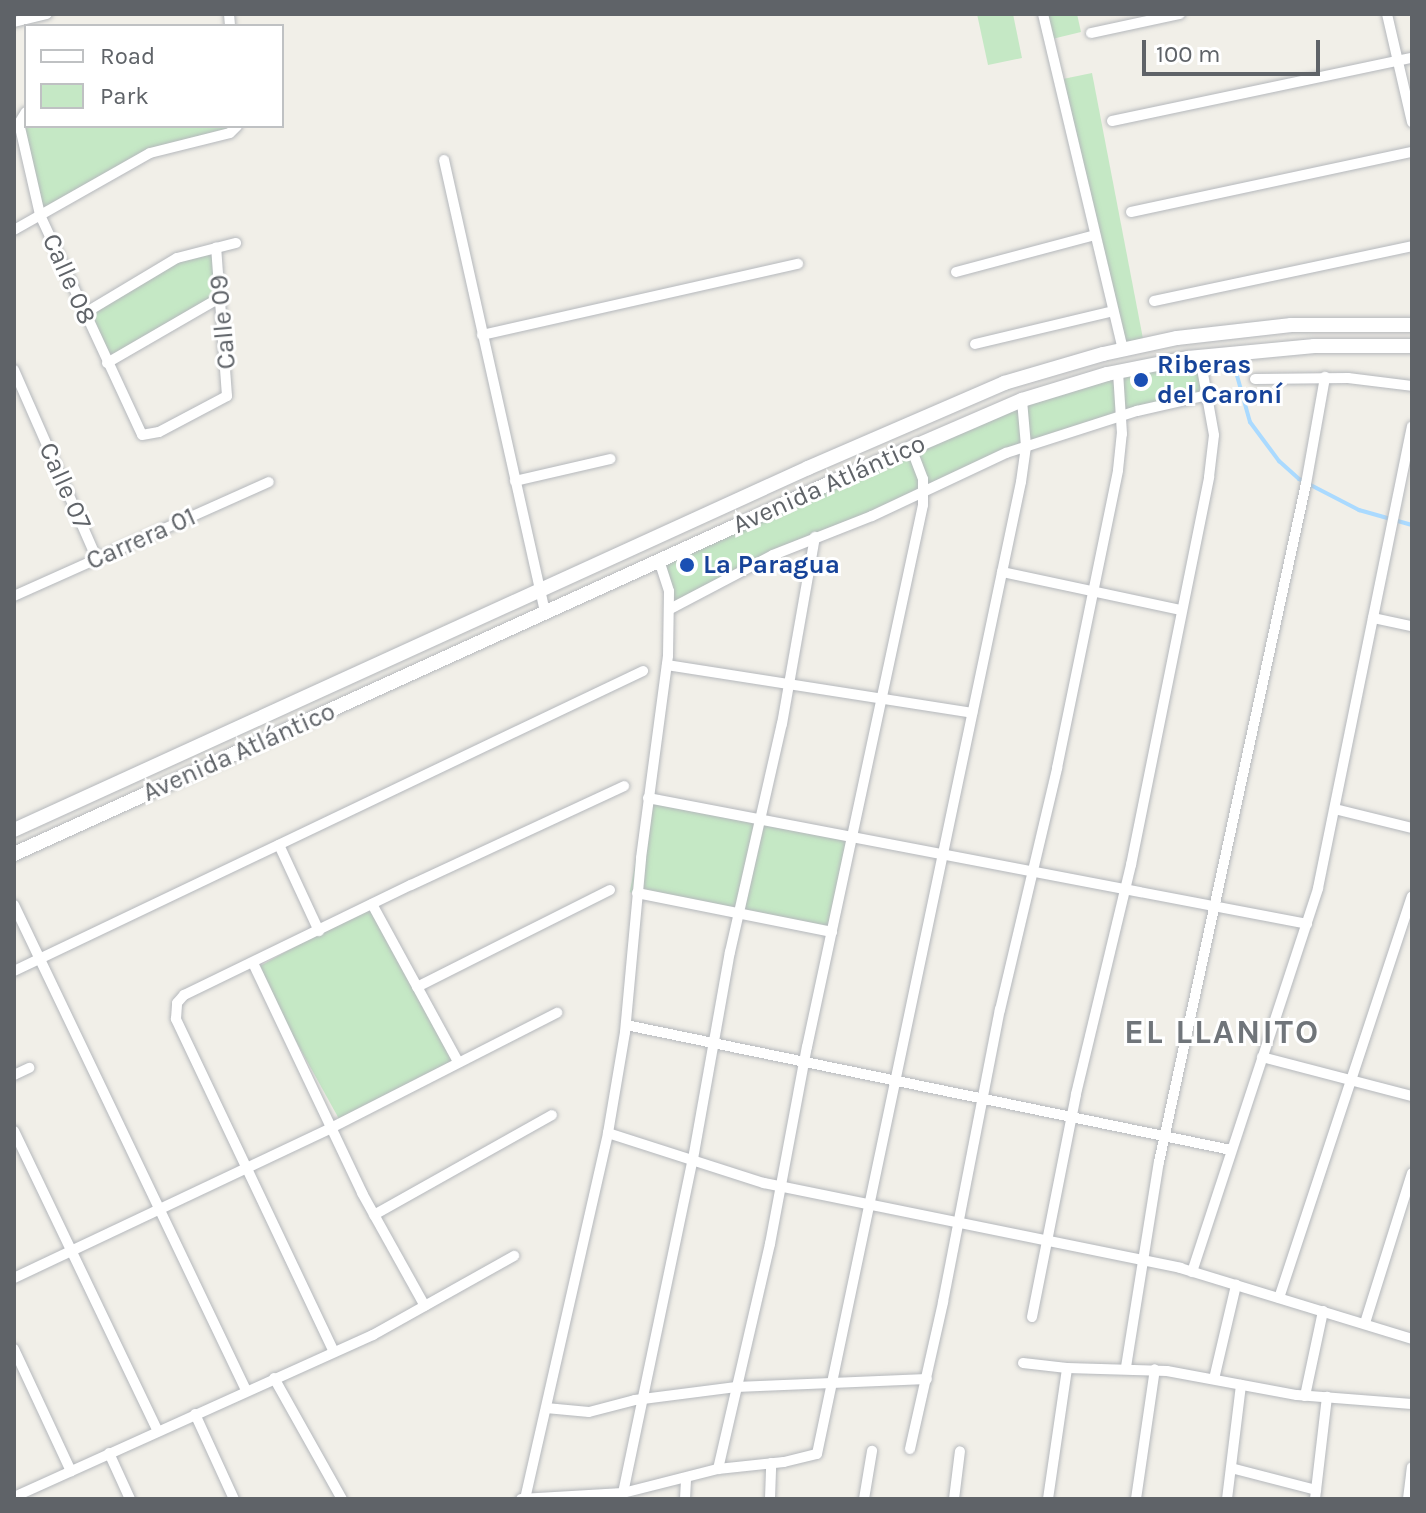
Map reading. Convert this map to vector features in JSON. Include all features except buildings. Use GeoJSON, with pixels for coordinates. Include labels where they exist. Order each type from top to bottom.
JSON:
{"type":"FeatureCollection","features":[{"type":"Feature","properties":{"kind":"street"},"geometry":{"type":"LineString","coordinates":[[14,22],[47,14]]}},
{"type":"Feature","properties":{"kind":"street"},"geometry":{"type":"LineString","coordinates":[[1043,14],[1123,349]]}},
{"type":"Feature","properties":{"kind":"street"},"geometry":{"type":"LineString","coordinates":[[1091,33],[1180,14]]}},
{"type":"Feature","properties":{"kind":"street"},"geometry":{"type":"LineString","coordinates":[[1387,14],[1412,122]]}},
{"type":"Feature","properties":{"kind":"street"},"geometry":{"type":"LineString","coordinates":[[1112,121],[1412,58]]}},
{"type":"Feature","properties":{"kind":"street","name":"Calle 08"},"geometry":{"type":"LineString","coordinates":[[24,114],[19,123],[40,215],[139,433],[146,436]]}},
{"type":"Feature","properties":{"kind":"street"},"geometry":{"type":"LineString","coordinates":[[14,230],[150,153],[233,130]]}},
{"type":"Feature","properties":{"kind":"street"},"geometry":{"type":"LineString","coordinates":[[1131,212],[1412,152]]}},
{"type":"Feature","properties":{"kind":"street"},"geometry":{"type":"LineString","coordinates":[[444,160],[545,612]]}},
{"type":"Feature","properties":{"kind":"street"},"geometry":{"type":"LineString","coordinates":[[956,272],[1095,235]]}},
{"type":"Feature","properties":{"kind":"street"},"geometry":{"type":"LineString","coordinates":[[85,313],[177,258],[236,243]]}},
{"type":"Feature","properties":{"kind":"street"},"geometry":{"type":"LineString","coordinates":[[1154,301],[1412,246]]}},
{"type":"Feature","properties":{"kind":"street","name":"Calle 09"},"geometry":{"type":"LineString","coordinates":[[146,436],[222,402],[227,396],[216,247]]}},
{"type":"Feature","properties":{"kind":"street"},"geometry":{"type":"LineString","coordinates":[[482,335],[798,264]]}},
{"type":"Feature","properties":{"kind":"street"},"geometry":{"type":"LineString","coordinates":[[107,363],[221,297]]}},
{"type":"Feature","properties":{"kind":"street"},"geometry":{"type":"LineString","coordinates":[[975,344],[1113,311]]}},
{"type":"Feature","properties":{"kind":"street","name":"Avenida Atlántico"},"geometry":{"type":"LineString","coordinates":[[14,830],[977,393],[1123,349],[1248,328],[1330,324],[1412,325]]}},
{"type":"Feature","properties":{"kind":"street","name":"Avenida Atlántico"},"geometry":{"type":"LineString","coordinates":[[14,854],[659,560],[1022,400],[1118,372],[1200,357],[1314,346],[1412,346]]}},
{"type":"Feature","properties":{"kind":"street"},"geometry":{"type":"LineString","coordinates":[[1032,1317],[1072,1116],[1125,889],[1212,453],[1214,435],[1200,357]]}},
{"type":"Feature","properties":{"kind":"street","name":"Calle 07"},"geometry":{"type":"LineString","coordinates":[[14,370],[97,559]]}},
{"type":"Feature","properties":{"kind":"street"},"geometry":{"type":"LineString","coordinates":[[910,1449],[1121,452],[1118,372]]}},
{"type":"Feature","properties":{"kind":"street"},"geometry":{"type":"LineString","coordinates":[[1126,1367],[1165,1135],[1325,377]]}},
{"type":"Feature","properties":{"kind":"street"},"geometry":{"type":"LineString","coordinates":[[1255,379],[1325,377],[1412,386]]}},
{"type":"Feature","properties":{"kind":"street"},"geometry":{"type":"LineString","coordinates":[[670,609],[815,537],[872,516],[1026,446],[1122,416],[1208,395]]}},
{"type":"Feature","properties":{"kind":"street"},"geometry":{"type":"LineString","coordinates":[[659,560],[667,580],[670,609],[667,665],[637,893],[626,1025],[608,1133],[523,1499],[587,1498],[623,1493],[718,1469],[817,1454],[893,1079],[1002,572],[1026,446],[1022,400]]}},
{"type":"Feature","properties":{"kind":"street"},"geometry":{"type":"LineString","coordinates":[[1192,1272],[1307,924],[1335,809],[1412,426]]}},
{"type":"Feature","properties":{"kind":"street"},"geometry":{"type":"LineString","coordinates":[[718,1469],[757,1306],[924,491],[911,447]]}},
{"type":"Feature","properties":{"kind":"street"},"geometry":{"type":"LineString","coordinates":[[515,481],[610,459]]}},
{"type":"Feature","properties":{"kind":"street","name":"Carrera 01"},"geometry":{"type":"LineString","coordinates":[[14,596],[269,482]]}},
{"type":"Feature","properties":{"kind":"street"},"geometry":{"type":"LineString","coordinates":[[623,1493],[645,1399],[740,912],[762,820],[815,537]]}},
{"type":"Feature","properties":{"kind":"street"},"geometry":{"type":"LineString","coordinates":[[1002,572],[1181,610]]}},
{"type":"Feature","properties":{"kind":"street"},"geometry":{"type":"LineString","coordinates":[[1373,618],[1412,626]]}},
{"type":"Feature","properties":{"kind":"street"},"geometry":{"type":"LineString","coordinates":[[667,665],[972,713]]}},
{"type":"Feature","properties":{"kind":"street"},"geometry":{"type":"LineString","coordinates":[[14,971],[643,671]]}},
{"type":"Feature","properties":{"kind":"street"},"geometry":{"type":"LineString","coordinates":[[334,1352],[245,1168],[175,1012],[184,995],[624,786]]}},
{"type":"Feature","properties":{"kind":"street"},"geometry":{"type":"LineString","coordinates":[[648,798],[1307,924]]}},
{"type":"Feature","properties":{"kind":"street"},"geometry":{"type":"LineString","coordinates":[[1335,809],[1412,828]]}},
{"type":"Feature","properties":{"kind":"street"},"geometry":{"type":"LineString","coordinates":[[279,845],[319,931]]}},
{"type":"Feature","properties":{"kind":"street"},"geometry":{"type":"LineString","coordinates":[[417,987],[610,890]]}},
{"type":"Feature","properties":{"kind":"street"},"geometry":{"type":"LineString","coordinates":[[637,893],[832,932]]}},
{"type":"Feature","properties":{"kind":"street"},"geometry":{"type":"LineString","coordinates":[[1279,1298],[1412,896]]}},
{"type":"Feature","properties":{"kind":"street"},"geometry":{"type":"LineString","coordinates":[[372,904],[458,1062]]}},
{"type":"Feature","properties":{"kind":"street"},"geometry":{"type":"LineString","coordinates":[[14,905],[246,1390]]}},
{"type":"Feature","properties":{"kind":"street"},"geometry":{"type":"LineString","coordinates":[[253,963],[374,1215],[425,1306]]}},
{"type":"Feature","properties":{"kind":"street"},"geometry":{"type":"LineString","coordinates":[[14,1278],[331,1128],[557,1013]]}},
{"type":"Feature","properties":{"kind":"street"},"geometry":{"type":"LineString","coordinates":[[626,1025],[1231,1150]]}},
{"type":"Feature","properties":{"kind":"street"},"geometry":{"type":"LineString","coordinates":[[1262,1057],[1412,1096]]}},
{"type":"Feature","properties":{"kind":"street"},"geometry":{"type":"LineString","coordinates":[[14,1075],[29,1068]]}},
{"type":"Feature","properties":{"kind":"street"},"geometry":{"type":"LineString","coordinates":[[374,1215],[552,1115]]}},
{"type":"Feature","properties":{"kind":"street"},"geometry":{"type":"LineString","coordinates":[[14,1131],[158,1431]]}},
{"type":"Feature","properties":{"kind":"street"},"geometry":{"type":"LineString","coordinates":[[608,1133],[781,1186],[1142,1259],[1412,1339]]}},
{"type":"Feature","properties":{"kind":"street"},"geometry":{"type":"LineString","coordinates":[[1365,1323],[1412,1173]]}},
{"type":"Feature","properties":{"kind":"street"},"geometry":{"type":"LineString","coordinates":[[14,1497],[28,1495],[109,1453],[334,1352],[514,1256]]}},
{"type":"Feature","properties":{"kind":"street"},"geometry":{"type":"LineString","coordinates":[[1214,1379],[1236,1285]]}},
{"type":"Feature","properties":{"kind":"street"},"geometry":{"type":"LineString","coordinates":[[1305,1396],[1323,1311]]}},
{"type":"Feature","properties":{"kind":"street"},"geometry":{"type":"LineString","coordinates":[[14,1349],[71,1471]]}},
{"type":"Feature","properties":{"kind":"street"},"geometry":{"type":"LineString","coordinates":[[1023,1363],[1067,1368],[1155,1369],[1305,1396],[1412,1404]]}},
{"type":"Feature","properties":{"kind":"street"},"geometry":{"type":"LineString","coordinates":[[1048,1499],[1067,1368]]}},
{"type":"Feature","properties":{"kind":"street"},"geometry":{"type":"LineString","coordinates":[[1136,1499],[1155,1369]]}},
{"type":"Feature","properties":{"kind":"street"},"geometry":{"type":"LineString","coordinates":[[274,1378],[342,1499]]}},
{"type":"Feature","properties":{"kind":"street"},"geometry":{"type":"LineString","coordinates":[[546,1408],[589,1412],[645,1399],[736,1387],[927,1379]]}},
{"type":"Feature","properties":{"kind":"street"},"geometry":{"type":"LineString","coordinates":[[1227,1499],[1241,1385]]}},
{"type":"Feature","properties":{"kind":"street"},"geometry":{"type":"LineString","coordinates":[[1231,1468],[1316,1494],[1327,1397]]}},
{"type":"Feature","properties":{"kind":"street"},"geometry":{"type":"LineString","coordinates":[[195,1414],[234,1499]]}},
{"type":"Feature","properties":{"kind":"street"},"geometry":{"type":"LineString","coordinates":[[864,1499],[872,1451]]}},
{"type":"Feature","properties":{"kind":"street"},"geometry":{"type":"LineString","coordinates":[[954,1499],[960,1451]]}},
{"type":"Feature","properties":{"kind":"street"},"geometry":{"type":"LineString","coordinates":[[109,1453],[130,1499]]}},
{"type":"Feature","properties":{"kind":"street"},"geometry":{"type":"LineString","coordinates":[[770,1499],[771,1463]]}},
{"type":"Feature","properties":{"kind":"street"},"geometry":{"type":"LineString","coordinates":[[1408,1499],[1412,1467]]}},
{"type":"Feature","properties":{"kind":"street"},"geometry":{"type":"LineString","coordinates":[[685,1499],[686,1479]]}},
{"type":"Feature","properties":{"kind":"green space"},"geometry":{"type":"Polygon","coordinates":[[[977,14],[1013,14],[1022,58],[988,65],[977,14]]]}},
{"type":"Feature","properties":{"kind":"green space"},"geometry":{"type":"Polygon","coordinates":[[[1043,14],[1077,14],[1081,32],[1048,40],[1043,14]]]}},
{"type":"Feature","properties":{"kind":"green space"},"geometry":{"type":"Polygon","coordinates":[[[1092,73],[1144,344],[1123,349],[1058,80],[1092,73]]]}},
{"type":"Feature","properties":{"kind":"green space"},"geometry":{"type":"Polygon","coordinates":[[[24,114],[24,128],[230,128],[161,149],[40,215],[19,118],[24,114]]]}},
{"type":"Feature","properties":{"kind":"green space"},"geometry":{"type":"Polygon","coordinates":[[[216,247],[221,297],[107,363],[85,313],[160,267],[216,247]]]}},
{"type":"Feature","properties":{"kind":"green space"},"geometry":{"type":"Polygon","coordinates":[[[1200,357],[1208,395],[1037,441],[822,534],[670,609],[659,560],[1022,400],[1200,357]]]}},
{"type":"Feature","properties":{"kind":"green space"},"geometry":{"type":"Polygon","coordinates":[[[648,798],[852,838],[834,932],[630,892],[648,798]]]}},
{"type":"Feature","properties":{"kind":"green space"},"geometry":{"type":"Polygon","coordinates":[[[372,904],[459,1061],[343,1126],[256,968],[372,904]]]}},
{"type":"Feature","properties":{"kind":"waterway"},"geometry":{"type":"LineString","coordinates":[[1236,372],[1250,422],[1279,461],[1299,479],[1359,510],[1412,525]]}},
{"type":"Feature","properties":{"kind":"place","name":"Riberas del Caroní"},"geometry":{"type":"Point","coordinates":[1141,380]}},
{"type":"Feature","properties":{"kind":"place","name":"La Paragua"},"geometry":{"type":"Point","coordinates":[687,565]}},
{"type":"Feature","properties":{"kind":"district","name":"EL LLANITO"},"geometry":{"type":"Point","coordinates":[1222,1033]}}]}
